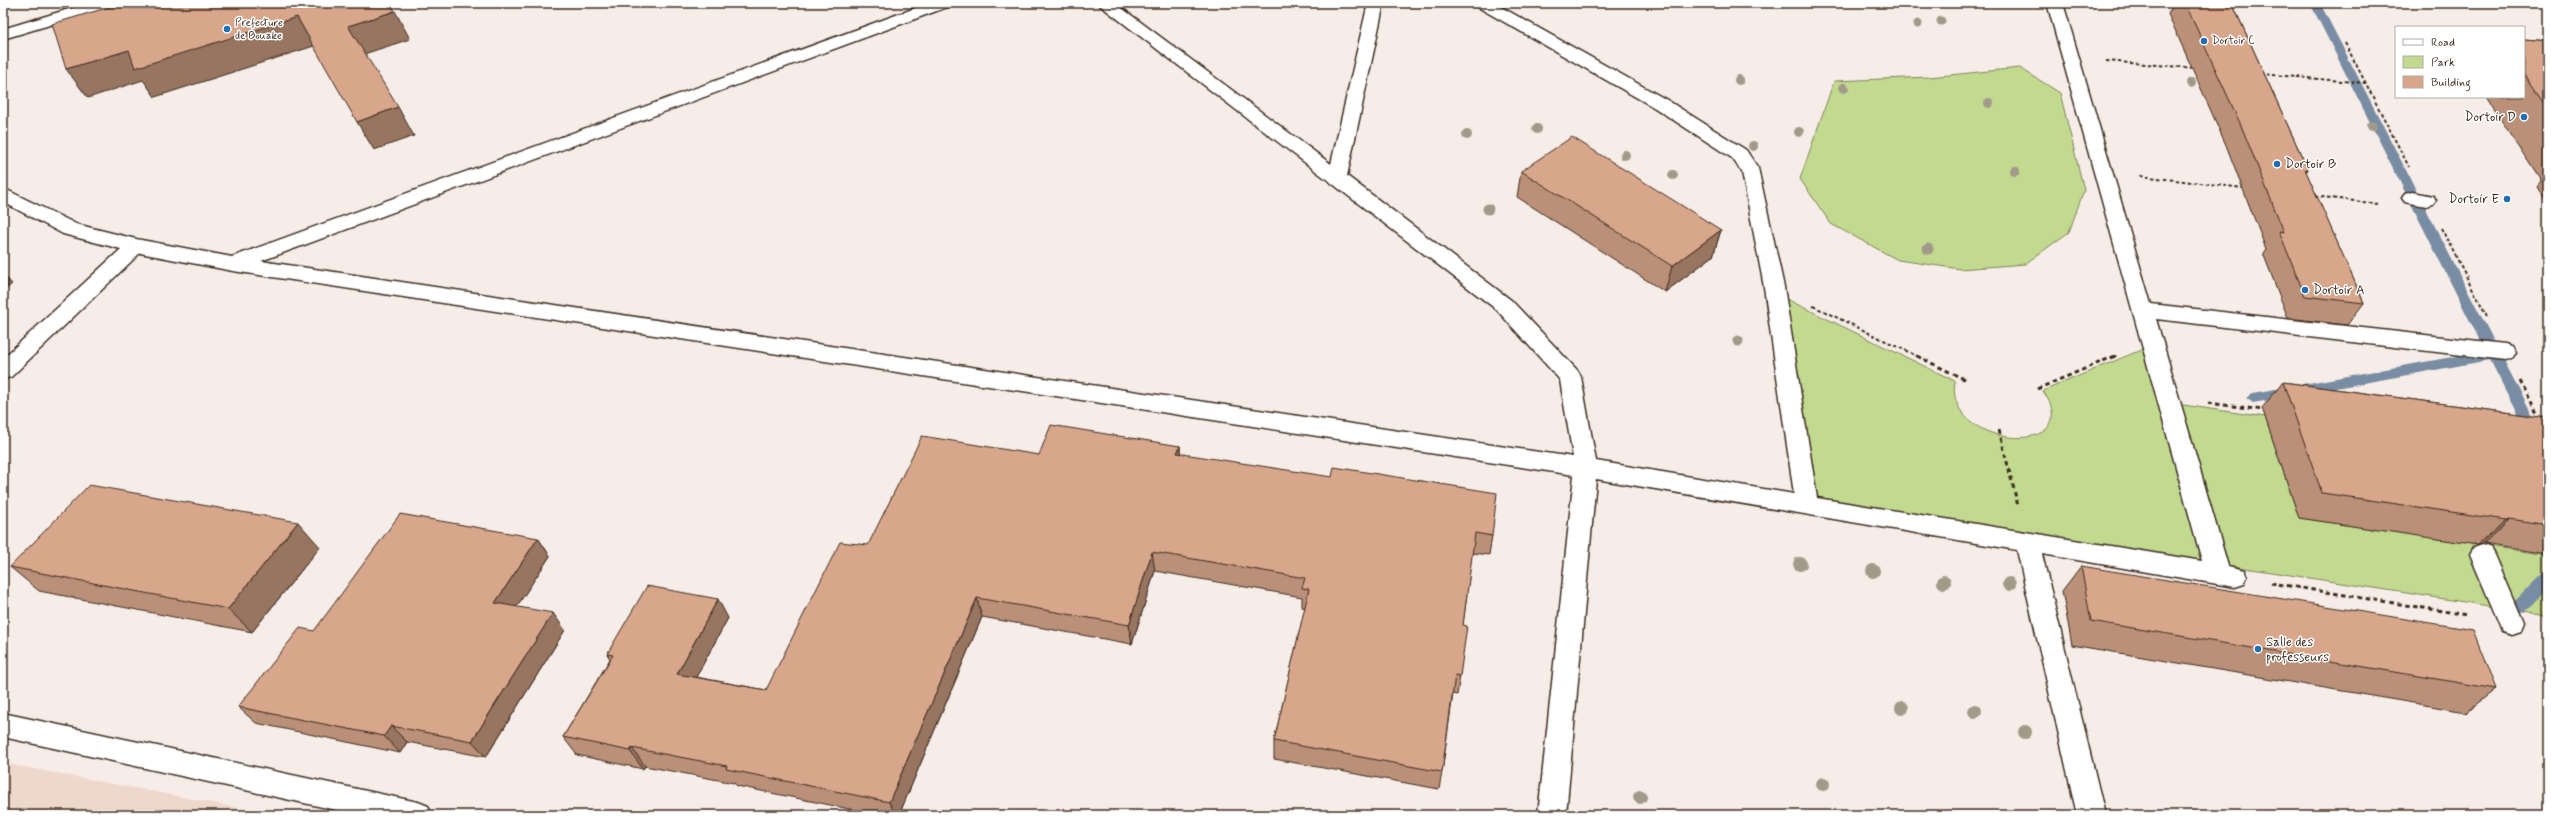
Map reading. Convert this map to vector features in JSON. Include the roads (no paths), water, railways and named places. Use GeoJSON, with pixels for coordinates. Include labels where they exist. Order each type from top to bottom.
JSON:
{"type":"FeatureCollection","features":[{"type":"Feature","properties":{"kind":"street"},"geometry":{"type":"LineString","coordinates":[[3,34],[107,3]]}},
{"type":"Feature","properties":{"kind":"street"},"geometry":{"type":"LineString","coordinates":[[233,264],[944,3]]}},
{"type":"Feature","properties":{"kind":"street"},"geometry":{"type":"LineString","coordinates":[[1105,3],[1504,305],[1570,377],[1586,468],[1552,815]]}},
{"type":"Feature","properties":{"kind":"street"},"geometry":{"type":"LineString","coordinates":[[1337,178],[1376,3]]}},
{"type":"Feature","properties":{"kind":"street"},"geometry":{"type":"LineString","coordinates":[[1482,3],[1661,104],[1739,154],[1751,172],[1774,287],[1807,506]]}},
{"type":"Feature","properties":{"kind":"street"},"geometry":{"type":"LineString","coordinates":[[3,194],[70,229],[136,246],[233,264],[1586,468],[2227,576],[2168,398],[2102,172],[2056,3]]}},
{"type":"Feature","properties":{"kind":"street"},"geometry":{"type":"LineString","coordinates":[[3,371],[136,246]]}},
{"type":"Feature","properties":{"kind":"street"},"geometry":{"type":"LineString","coordinates":[[2143,310],[2496,351]]}},
{"type":"Feature","properties":{"kind":"street"},"geometry":{"type":"LineString","coordinates":[[2027,543],[2090,815]]}},
{"type":"Feature","properties":{"kind":"street"},"geometry":{"type":"LineString","coordinates":[[2482,555],[2512,623]]}},
{"type":"Feature","properties":{"kind":"street"},"geometry":{"type":"LineString","coordinates":[[3,725],[418,815]]}},
{"type":"Feature","properties":{"kind":"waterway"},"geometry":{"type":"LineString","coordinates":[[2315,3],[2494,354]]}},
{"type":"Feature","properties":{"kind":"waterway"},"geometry":{"type":"LineString","coordinates":[[2253,398],[2494,354]]}},
{"type":"Feature","properties":{"kind":"waterway"},"geometry":{"type":"LineString","coordinates":[[2494,354],[2548,460]]}},
{"type":"Feature","properties":{"kind":"waterway"},"geometry":{"type":"LineString","coordinates":[[2521,606],[2548,578]]}},
{"type":"Feature","properties":{"kind":"place","name":"Prefecture de Bouake"},"geometry":{"type":"Point","coordinates":[227,29]}},
{"type":"Feature","properties":{"kind":"place","name":"Dortoir C"},"geometry":{"type":"Point","coordinates":[2204,41]}},
{"type":"Feature","properties":{"kind":"place","name":"Dortoir D"},"geometry":{"type":"Point","coordinates":[2524,117]}},
{"type":"Feature","properties":{"kind":"place","name":"Dortoir B"},"geometry":{"type":"Point","coordinates":[2277,164]}},
{"type":"Feature","properties":{"kind":"place","name":"Dortoir E"},"geometry":{"type":"Point","coordinates":[2507,199]}},
{"type":"Feature","properties":{"kind":"place","name":"Dortoir A"},"geometry":{"type":"Point","coordinates":[2305,290]}},
{"type":"Feature","properties":{"kind":"place","name":"Salle des professeurs"},"geometry":{"type":"Point","coordinates":[2258,649]}}]}
